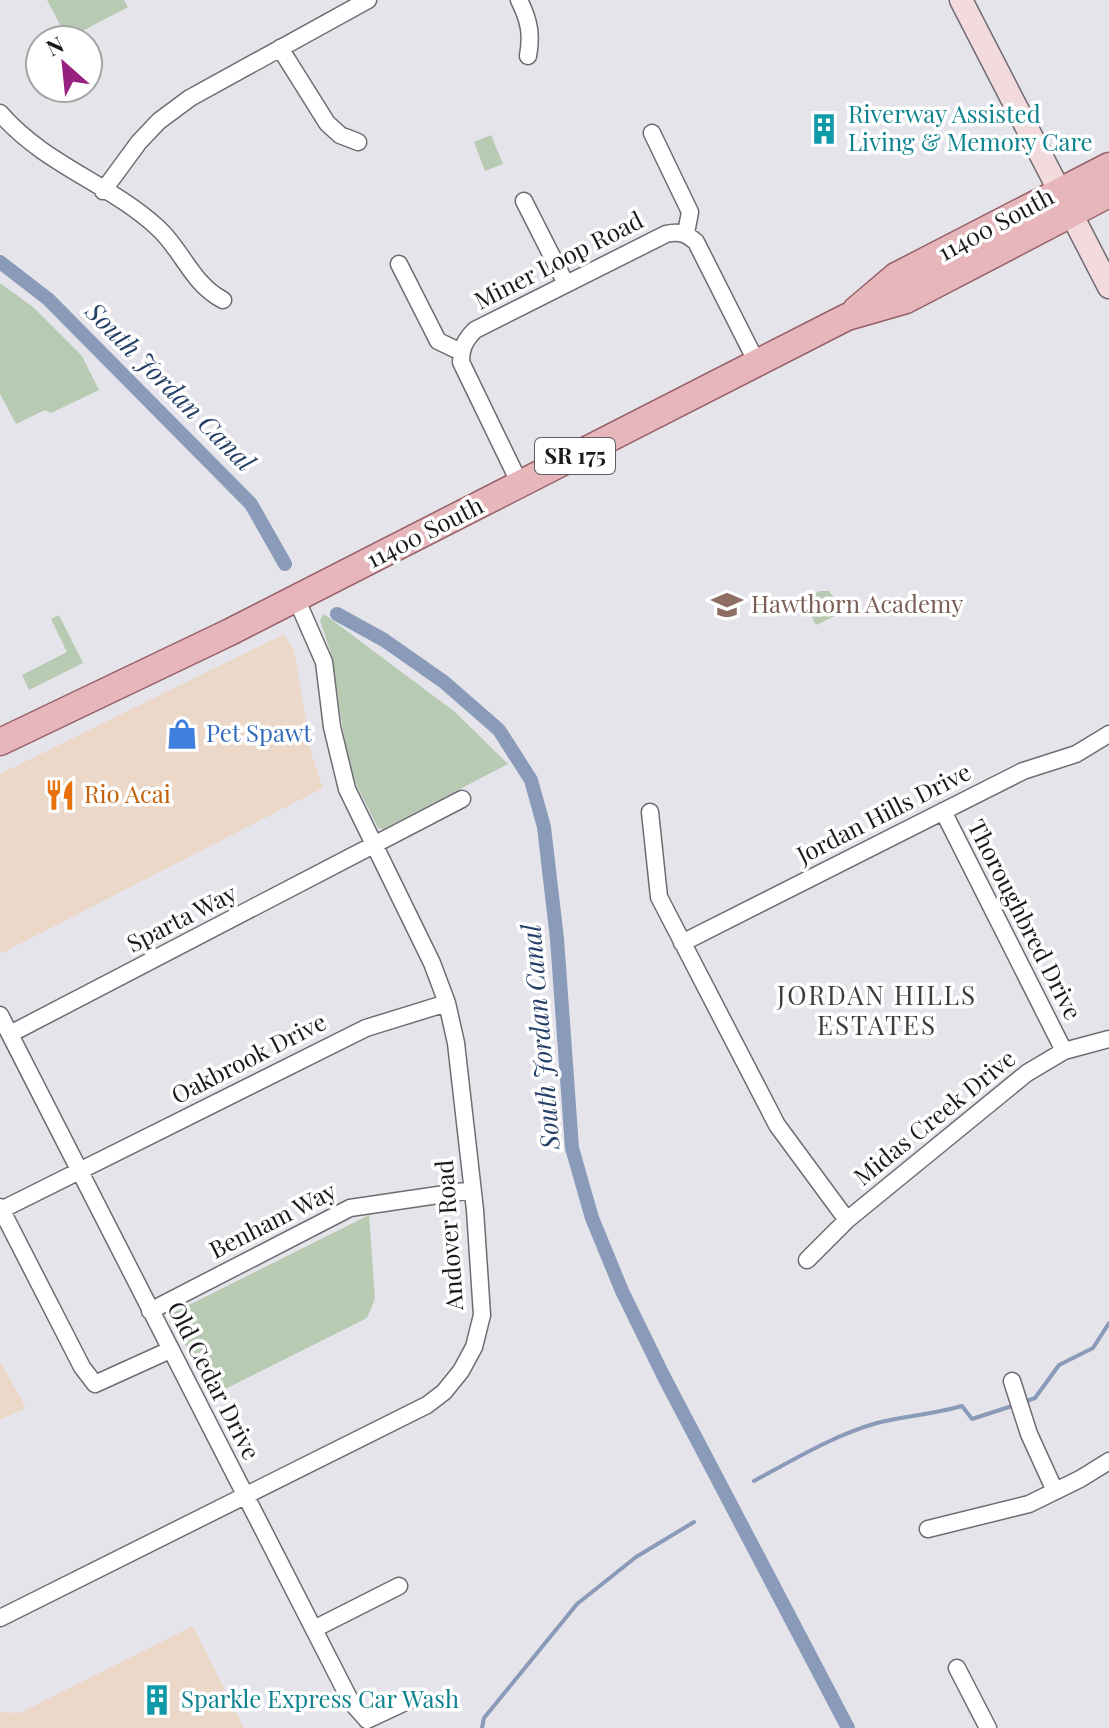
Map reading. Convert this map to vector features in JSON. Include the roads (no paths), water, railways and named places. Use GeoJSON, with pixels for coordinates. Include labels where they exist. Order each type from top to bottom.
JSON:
{"type":"FeatureCollection","features":[{"type":"Feature","properties":{"kind":"main road","name":"11400 South"},"geometry":{"type":"LineString","coordinates":[[1066,203],[1109,166]]}},
{"type":"Feature","properties":{"kind":"main road","name":"11400 South"},"geometry":{"type":"LineString","coordinates":[[0,742],[296,598],[847,317],[896,276],[1066,203],[1109,194]]}},
{"type":"Feature","properties":{"kind":"street"},"geometry":{"type":"LineString","coordinates":[[103,191],[120,164],[159,121],[190,98],[368,0]]}},
{"type":"Feature","properties":{"kind":"street"},"geometry":{"type":"LineString","coordinates":[[519,0],[529,19],[531,38],[528,56]]}},
{"type":"Feature","properties":{"kind":"street"},"geometry":{"type":"LineString","coordinates":[[961,0],[1109,287]]}},
{"type":"Feature","properties":{"kind":"street"},"geometry":{"type":"LineString","coordinates":[[280,48],[327,123],[340,135],[358,142]]}},
{"type":"Feature","properties":{"kind":"street"},"geometry":{"type":"LineString","coordinates":[[0,113],[37,149],[158,228],[175,246],[197,281],[208,293],[223,300]]}},
{"type":"Feature","properties":{"kind":"street"},"geometry":{"type":"LineString","coordinates":[[652,133],[690,212],[686,233],[696,242],[757,363]]}},
{"type":"Feature","properties":{"kind":"street"},"geometry":{"type":"LineString","coordinates":[[524,201],[566,284]]}},
{"type":"Feature","properties":{"kind":"street","name":"Miner Loop Road"},"geometry":{"type":"LineString","coordinates":[[461,352],[467,338],[475,330],[666,234],[686,233]]}},
{"type":"Feature","properties":{"kind":"street"},"geometry":{"type":"LineString","coordinates":[[399,264],[438,341],[461,352],[461,362],[520,484]]}},
{"type":"Feature","properties":{"kind":"street","name":"Andover Road"},"geometry":{"type":"LineString","coordinates":[[0,1618],[427,1405],[444,1392],[461,1371],[474,1347],[482,1315],[456,1043],[447,1003],[432,963],[347,789],[332,727],[324,662],[296,598]]}},
{"type":"Feature","properties":{"kind":"street","name":"Jordan Hills Drive"},"geometry":{"type":"LineString","coordinates":[[682,943],[1023,771],[1076,754],[1109,734]]}},
{"type":"Feature","properties":{"kind":"street","name":"Sparta Way"},"geometry":{"type":"LineString","coordinates":[[10,1034],[462,799]]}},
{"type":"Feature","properties":{"kind":"street","name":"Thoroughbred Drive"},"geometry":{"type":"LineString","coordinates":[[943,811],[1064,1051]]}},
{"type":"Feature","properties":{"kind":"street"},"geometry":{"type":"LineString","coordinates":[[650,812],[659,897],[777,1125],[847,1220]]}},
{"type":"Feature","properties":{"kind":"street","name":"Oakbrook Drive"},"geometry":{"type":"LineString","coordinates":[[1,1208],[366,1028],[447,1003]]}},
{"type":"Feature","properties":{"kind":"street","name":"Old Cedar Drive"},"geometry":{"type":"LineString","coordinates":[[0,1015],[351,1702],[367,1720],[412,1699]]}},
{"type":"Feature","properties":{"kind":"street","name":"Midas Creek Drive"},"geometry":{"type":"LineString","coordinates":[[807,1260],[847,1220],[1027,1073],[1064,1051],[1109,1039]]}},
{"type":"Feature","properties":{"kind":"street","name":"Benham Way"},"geometry":{"type":"LineString","coordinates":[[150,1311],[350,1208],[472,1190]]}},
{"type":"Feature","properties":{"kind":"street"},"geometry":{"type":"LineString","coordinates":[[1,1208],[82,1367],[95,1384],[170,1350]]}},
{"type":"Feature","properties":{"kind":"street"},"geometry":{"type":"LineString","coordinates":[[1012,1381],[1029,1434],[1055,1491]]}},
{"type":"Feature","properties":{"kind":"street"},"geometry":{"type":"LineString","coordinates":[[928,1529],[1029,1504],[1109,1461]]}},
{"type":"Feature","properties":{"kind":"street"},"geometry":{"type":"LineString","coordinates":[[314,1629],[399,1586]]}},
{"type":"Feature","properties":{"kind":"street"},"geometry":{"type":"LineString","coordinates":[[957,1668],[988,1728]]}},
{"type":"Feature","properties":{"kind":"waterway","name":"South Jordan Canal"},"geometry":{"type":"LineString","coordinates":[[0,262],[48,299],[251,504],[285,564]]}},
{"type":"Feature","properties":{"kind":"waterway","name":"South Jordan Canal"},"geometry":{"type":"LineString","coordinates":[[337,614],[384,640],[444,682],[499,730],[531,780],[544,827],[557,939],[572,1148],[592,1218],[622,1291],[664,1377],[848,1728]]}},
{"type":"Feature","properties":{"kind":"waterway"},"geometry":{"type":"LineString","coordinates":[[1024,1402],[1035,1398],[1059,1365],[1093,1348],[1109,1323]]}},
{"type":"Feature","properties":{"kind":"waterway"},"geometry":{"type":"LineString","coordinates":[[754,1481],[829,1441],[877,1423],[962,1406],[972,1419],[1015,1405]]}},
{"type":"Feature","properties":{"kind":"waterway"},"geometry":{"type":"LineString","coordinates":[[482,1728],[484,1718],[577,1604],[636,1557],[694,1522]]}},
{"type":"Feature","properties":{"kind":"place","name":"Riverway Assisted Living & Memory Care"},"geometry":{"type":"Point","coordinates":[824,129]}},
{"type":"Feature","properties":{"kind":"place","name":"Hawthorn Academy"},"geometry":{"type":"Point","coordinates":[727,605]}},
{"type":"Feature","properties":{"kind":"place","name":"Pet Spawt"},"geometry":{"type":"Point","coordinates":[182,734]}},
{"type":"Feature","properties":{"kind":"place","name":"Rio Acai"},"geometry":{"type":"Point","coordinates":[60,795]}},
{"type":"Feature","properties":{"kind":"place","name":"Sparkle Express Car Wash"},"geometry":{"type":"Point","coordinates":[157,1700]}},
{"type":"Feature","properties":{"kind":"district","name":"JORDAN HILLS ESTATES"},"geometry":{"type":"Point","coordinates":[877,1011]}}]}
